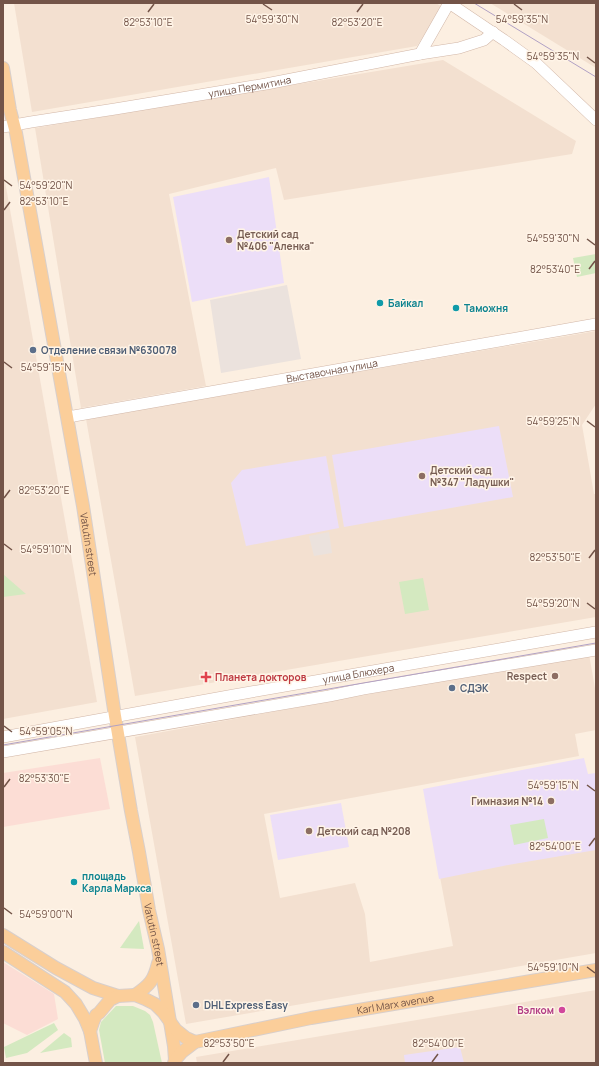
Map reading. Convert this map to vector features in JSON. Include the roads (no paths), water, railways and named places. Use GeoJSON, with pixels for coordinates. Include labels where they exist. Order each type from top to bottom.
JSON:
{"type":"FeatureCollection","features":[{"type":"Feature","properties":{"kind":"main road","name":"Vatutin street"},"geometry":{"type":"LineString","coordinates":[[3,68],[10,110],[8,126],[68,417],[115,716],[131,811],[159,956],[174,1046],[175,1062]]}},
{"type":"Feature","properties":{"kind":"main road"},"geometry":{"type":"LineString","coordinates":[[3,935],[56,968],[93,988],[118,996],[135,995],[155,1004],[176,1030],[186,1038],[195,1042],[182,1052],[175,1062]]}},
{"type":"Feature","properties":{"kind":"main road"},"geometry":{"type":"LineString","coordinates":[[3,952],[65,992],[76,1004],[90,1031],[96,1063]]}},
{"type":"Feature","properties":{"kind":"main road"},"geometry":{"type":"LineString","coordinates":[[135,995],[153,980],[156,974],[159,956]]}},
{"type":"Feature","properties":{"kind":"main road","name":"Karl Marx avenue"},"geometry":{"type":"LineString","coordinates":[[195,1042],[311,1018],[596,970]]}},
{"type":"Feature","properties":{"kind":"main road"},"geometry":{"type":"LineString","coordinates":[[90,1031],[96,1015],[110,1000],[118,996]]}},
{"type":"Feature","properties":{"kind":"street"},"geometry":{"type":"LineString","coordinates":[[420,54],[449,3],[536,63],[596,120]]}},
{"type":"Feature","properties":{"kind":"street","name":"улица Пермитина"},"geometry":{"type":"LineString","coordinates":[[8,126],[266,84],[420,54],[459,48],[484,40],[493,32]]}},
{"type":"Feature","properties":{"kind":"street","name":"Выставочная улица"},"geometry":{"type":"LineString","coordinates":[[68,417],[596,324]]}},
{"type":"Feature","properties":{"kind":"street","name":"улица Блюхера"},"geometry":{"type":"LineString","coordinates":[[3,737],[596,632]]}},
{"type":"Feature","properties":{"kind":"street","name":"улица Блюхера"},"geometry":{"type":"LineString","coordinates":[[3,752],[596,650]]}},
{"type":"Feature","properties":{"kind":"tram line"},"geometry":{"type":"LineString","coordinates":[[474,3],[596,77]]}},
{"type":"Feature","properties":{"kind":"tram line"},"geometry":{"type":"LineString","coordinates":[[3,745],[596,643]]}},
{"type":"Feature","properties":{"kind":"place","name":"Детский сад №406 \"Аленка\""},"geometry":{"type":"Point","coordinates":[229,240]}},
{"type":"Feature","properties":{"kind":"place","name":"Байкал"},"geometry":{"type":"Point","coordinates":[380,303]}},
{"type":"Feature","properties":{"kind":"place","name":"Таможня"},"geometry":{"type":"Point","coordinates":[456,308]}},
{"type":"Feature","properties":{"kind":"place","name":"Отделение связи №630078"},"geometry":{"type":"Point","coordinates":[33,350]}},
{"type":"Feature","properties":{"kind":"place","name":"Детский сад №347 \"Ладушки\""},"geometry":{"type":"Point","coordinates":[422,476]}},
{"type":"Feature","properties":{"kind":"place","name":"Respect"},"geometry":{"type":"Point","coordinates":[555,676]}},
{"type":"Feature","properties":{"kind":"place","name":"Планета докторов"},"geometry":{"type":"Point","coordinates":[206,677]}},
{"type":"Feature","properties":{"kind":"place","name":"СДЭК"},"geometry":{"type":"Point","coordinates":[452,688]}},
{"type":"Feature","properties":{"kind":"place","name":"Гимназия №14"},"geometry":{"type":"Point","coordinates":[551,801]}},
{"type":"Feature","properties":{"kind":"place","name":"Детский сад №208"},"geometry":{"type":"Point","coordinates":[309,831]}},
{"type":"Feature","properties":{"kind":"place","name":"площадь Карла Маркса"},"geometry":{"type":"Point","coordinates":[74,882]}},
{"type":"Feature","properties":{"kind":"place","name":"DHL Express Easy"},"geometry":{"type":"Point","coordinates":[196,1005]}},
{"type":"Feature","properties":{"kind":"place","name":"Вэлком"},"geometry":{"type":"Point","coordinates":[562,1010]}}]}
